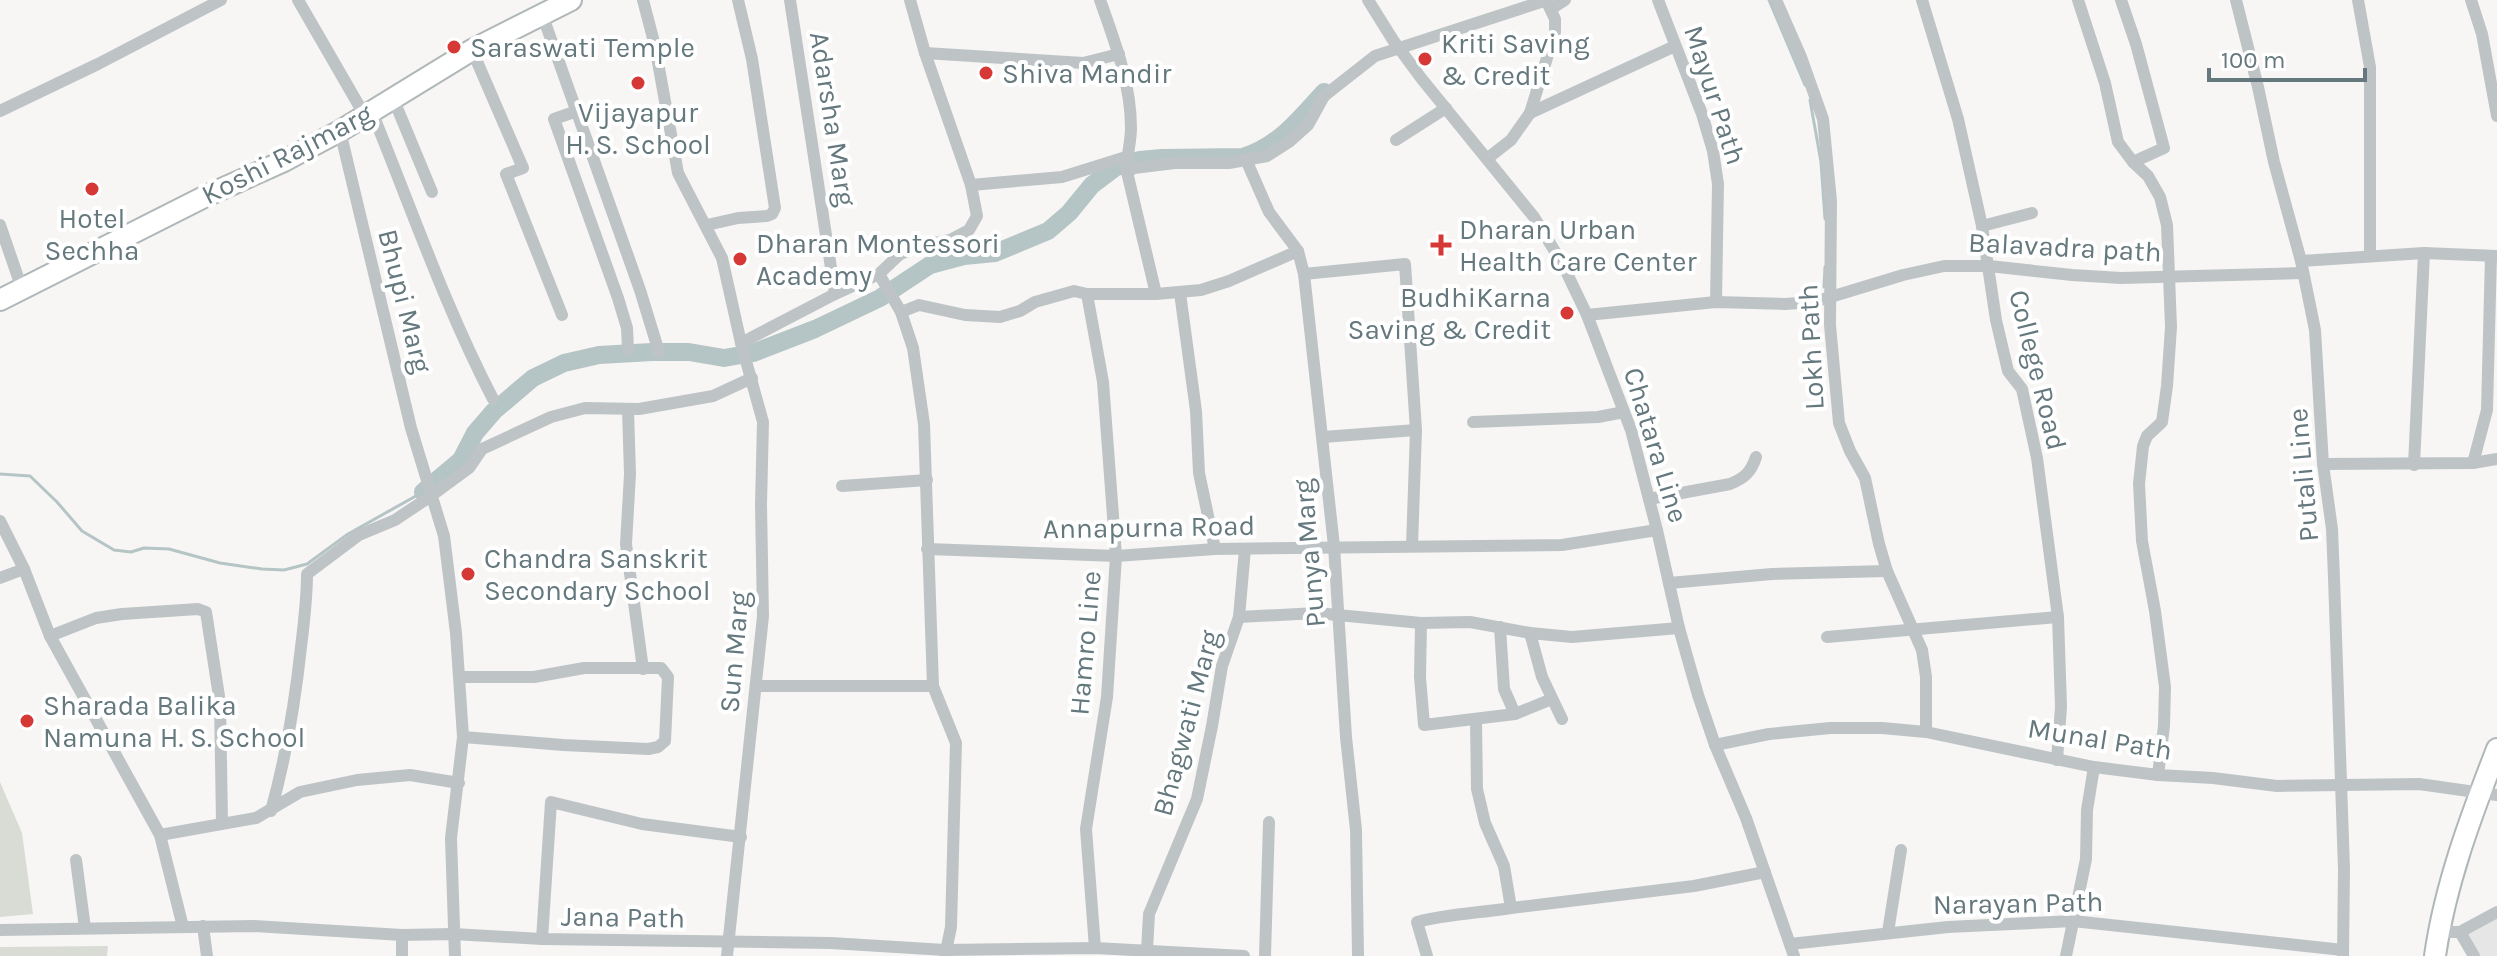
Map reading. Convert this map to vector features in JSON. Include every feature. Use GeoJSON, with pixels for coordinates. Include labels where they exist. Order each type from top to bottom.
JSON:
{"type":"FeatureCollection","features":[{"type":"Feature","properties":{"kind":"main road","name":"Koshi Rajmarg"},"geometry":{"type":"LineString","coordinates":[[0,300],[206,196],[284,161],[369,114],[472,50],[571,0]]}},
{"type":"Feature","properties":{"kind":"main road"},"geometry":{"type":"LineString","coordinates":[[2435,956],[2453,874],[2489,794],[2497,749]]}},
{"type":"Feature","properties":{"kind":"street"},"geometry":{"type":"LineString","coordinates":[[0,111],[221,0]]}},
{"type":"Feature","properties":{"kind":"street"},"geometry":{"type":"LineString","coordinates":[[298,0],[369,114],[473,361],[493,399]]}},
{"type":"Feature","properties":{"kind":"street"},"geometry":{"type":"LineString","coordinates":[[643,0],[655,46],[678,173],[722,258],[742,346],[835,294],[882,279],[899,255],[915,247],[950,240],[969,230],[977,216],[971,185],[910,0]]}},
{"type":"Feature","properties":{"kind":"street"},"geometry":{"type":"LineString","coordinates":[[707,225],[767,216],[775,208],[752,59],[738,0]]}},
{"type":"Feature","properties":{"kind":"street","name":"Adarsha Marg"},"geometry":{"type":"LineString","coordinates":[[790,0],[835,294]]}},
{"type":"Feature","properties":{"kind":"street"},"geometry":{"type":"LineString","coordinates":[[1100,0],[1119,54],[1128,93],[1131,131],[1127,165],[1156,294]]}},
{"type":"Feature","properties":{"kind":"street","name":"Chatara Line"},"geometry":{"type":"LineString","coordinates":[[1368,0],[1396,44],[1534,217],[1562,263],[1587,315],[1624,412],[1657,530],[1679,628],[1715,745],[1746,818],[1792,950]]}},
{"type":"Feature","properties":{"kind":"street"},"geometry":{"type":"LineString","coordinates":[[971,185],[1062,177],[1127,165],[1134,168],[1175,163],[1247,162],[1267,156],[1308,125],[1324,96],[1375,56],[1396,44],[1565,0]]}},
{"type":"Feature","properties":{"kind":"street","name":"Mayur Path"},"geometry":{"type":"LineString","coordinates":[[1658,0],[1713,151],[1718,184],[1716,302]]}},
{"type":"Feature","properties":{"kind":"street","name":"Lokh Path"},"geometry":{"type":"LineString","coordinates":[[1776,0],[1823,119],[1831,201],[1830,298],[1839,423],[1865,478],[1887,571],[1922,650],[1926,677],[1926,732]]}},
{"type":"Feature","properties":{"kind":"street","name":"College Road"},"geometry":{"type":"LineString","coordinates":[[1922,0],[1958,119],[1982,226],[1996,320],[2008,371],[2022,389],[2037,458],[2058,617],[2061,707],[2057,760]]}},
{"type":"Feature","properties":{"kind":"street"},"geometry":{"type":"LineString","coordinates":[[2078,0],[2105,83],[2118,142],[2148,176],[2160,197],[2167,225],[2171,327],[2167,386],[2162,422],[2147,436],[2143,446],[2139,484],[2142,541],[2165,687],[2158,775]]}},
{"type":"Feature","properties":{"kind":"street"},"geometry":{"type":"LineString","coordinates":[[2121,0],[2164,148],[2133,162]]}},
{"type":"Feature","properties":{"kind":"street","name":"Putali Line"},"geometry":{"type":"LineString","coordinates":[[2236,0],[2315,330],[2323,464],[2332,529],[2342,785],[2343,953]]}},
{"type":"Feature","properties":{"kind":"street"},"geometry":{"type":"LineString","coordinates":[[2358,0],[2370,67],[2370,256]]}},
{"type":"Feature","properties":{"kind":"street"},"geometry":{"type":"LineString","coordinates":[[2471,0],[2482,34],[2497,116]]}},
{"type":"Feature","properties":{"kind":"street"},"geometry":{"type":"LineString","coordinates":[[1488,158],[1511,140],[1530,113],[1555,32],[1555,19],[1548,3]]}},
{"type":"Feature","properties":{"kind":"street"},"geometry":{"type":"LineString","coordinates":[[542,14],[659,352]]}},
{"type":"Feature","properties":{"kind":"street"},"geometry":{"type":"LineString","coordinates":[[1530,113],[1675,46]]}},
{"type":"Feature","properties":{"kind":"street"},"geometry":{"type":"LineString","coordinates":[[472,50],[523,168],[506,174],[562,315]]}},
{"type":"Feature","properties":{"kind":"street"},"geometry":{"type":"LineString","coordinates":[[925,53],[1083,63],[1119,54]]}},
{"type":"Feature","properties":{"kind":"street"},"geometry":{"type":"LineString","coordinates":[[393,98],[432,192]]}},
{"type":"Feature","properties":{"kind":"street"},"geometry":{"type":"LineString","coordinates":[[1396,140],[1446,108]]}},
{"type":"Feature","properties":{"kind":"street"},"geometry":{"type":"LineString","coordinates":[[577,111],[554,119],[618,298],[627,328],[628,350]]}},
{"type":"Feature","properties":{"kind":"street","name":"Bhupi Marg"},"geometry":{"type":"LineString","coordinates":[[340,131],[390,345],[444,536],[460,677],[463,737],[451,838],[455,956]]}},
{"type":"Feature","properties":{"kind":"street","name":"Punya Marg"},"geometry":{"type":"LineString","coordinates":[[1247,162],[1269,212],[1298,251],[1304,274],[1334,546],[1346,737],[1356,830],[1358,956]]}},
{"type":"Feature","properties":{"kind":"street"},"geometry":{"type":"LineString","coordinates":[[1982,226],[2032,213]]}},
{"type":"Feature","properties":{"kind":"street"},"geometry":{"type":"LineString","coordinates":[[0,225],[22,289]]}},
{"type":"Feature","properties":{"kind":"street"},"geometry":{"type":"LineString","coordinates":[[901,312],[919,305],[965,315],[1000,317],[1074,291],[1087,294],[1156,294],[1201,290],[1298,251]]}},
{"type":"Feature","properties":{"kind":"street"},"geometry":{"type":"LineString","coordinates":[[2414,465],[2424,253]]}},
{"type":"Feature","properties":{"kind":"street","name":"Balavadra path"},"geometry":{"type":"LineString","coordinates":[[1587,315],[1716,302],[1785,304],[1830,298],[1903,275],[1944,266],[1989,266],[2121,278],[2302,267],[2370,256],[2424,253],[2494,256]]}},
{"type":"Feature","properties":{"kind":"street"},"geometry":{"type":"LineString","coordinates":[[2473,463],[2487,410],[2494,256]]}},
{"type":"Feature","properties":{"kind":"street"},"geometry":{"type":"LineString","coordinates":[[1304,274],[1405,264],[1416,430],[1412,546]]}},
{"type":"Feature","properties":{"kind":"street"},"geometry":{"type":"LineString","coordinates":[[882,279],[901,312],[913,348],[924,424],[933,686],[956,743],[951,927],[945,953]]}},
{"type":"Feature","properties":{"kind":"street"},"geometry":{"type":"LineString","coordinates":[[1180,293],[1196,411],[1199,473],[1215,549]]}},
{"type":"Feature","properties":{"kind":"street","name":"Hamro Line"},"geometry":{"type":"LineString","coordinates":[[1087,294],[1103,382],[1116,556],[1107,697],[1086,829],[1095,948]]}},
{"type":"Feature","properties":{"kind":"street","name":"Sun Marg"},"geometry":{"type":"LineString","coordinates":[[728,949],[764,581],[761,505],[763,422],[742,346]]}},
{"type":"Feature","properties":{"kind":"street"},"geometry":{"type":"LineString","coordinates":[[271,811],[295,702],[307,574],[359,535],[395,520],[431,496],[469,468],[482,449],[551,417],[585,408],[628,409],[713,396],[751,372]]}},
{"type":"Feature","properties":{"kind":"street"},"geometry":{"type":"LineString","coordinates":[[628,409],[630,474],[626,544],[643,669]]}},
{"type":"Feature","properties":{"kind":"street"},"geometry":{"type":"LineString","coordinates":[[1473,422],[1598,417],[1624,412]]}},
{"type":"Feature","properties":{"kind":"street"},"geometry":{"type":"LineString","coordinates":[[1323,437],[1416,430]]}},
{"type":"Feature","properties":{"kind":"street"},"geometry":{"type":"LineString","coordinates":[[1649,499],[1730,484],[1751,471],[1756,457]]}},
{"type":"Feature","properties":{"kind":"street"},"geometry":{"type":"LineString","coordinates":[[2323,464],[2414,465],[2497,459]]}},
{"type":"Feature","properties":{"kind":"street"},"geometry":{"type":"LineString","coordinates":[[842,486],[927,480]]}},
{"type":"Feature","properties":{"kind":"street"},"geometry":{"type":"LineString","coordinates":[[0,521],[24,569],[50,636],[160,835],[183,927]]}},
{"type":"Feature","properties":{"kind":"street","name":"Annapurna Road"},"geometry":{"type":"LineString","coordinates":[[927,549],[1116,556],[1215,549],[1334,546],[1562,545],[1657,530]]}},
{"type":"Feature","properties":{"kind":"street","name":"Bhagwati Marg"},"geometry":{"type":"LineString","coordinates":[[1147,950],[1149,914],[1197,799],[1222,666],[1239,617],[1245,549]]}},
{"type":"Feature","properties":{"kind":"street"},"geometry":{"type":"LineString","coordinates":[[0,578],[24,569]]}},
{"type":"Feature","properties":{"kind":"street"},"geometry":{"type":"LineString","coordinates":[[1669,583],[1772,574],[1887,571]]}},
{"type":"Feature","properties":{"kind":"street"},"geometry":{"type":"LineString","coordinates":[[50,636],[96,618],[122,614],[198,609],[206,612],[220,703],[222,822]]}},
{"type":"Feature","properties":{"kind":"street"},"geometry":{"type":"LineString","coordinates":[[1239,617],[1317,613],[1421,623],[1470,622],[1572,637],[1679,628]]}},
{"type":"Feature","properties":{"kind":"street"},"geometry":{"type":"LineString","coordinates":[[1827,637],[2058,617]]}},
{"type":"Feature","properties":{"kind":"street"},"geometry":{"type":"LineString","coordinates":[[1421,623],[1420,677],[1424,725],[1515,714],[1552,699]]}},
{"type":"Feature","properties":{"kind":"street"},"geometry":{"type":"LineString","coordinates":[[1500,627],[1504,689],[1515,714]]}},
{"type":"Feature","properties":{"kind":"street"},"geometry":{"type":"LineString","coordinates":[[1530,633],[1542,677],[1562,719]]}},
{"type":"Feature","properties":{"kind":"street"},"geometry":{"type":"LineString","coordinates":[[460,677],[534,677],[584,668],[661,668],[668,677],[665,741],[658,747],[563,745],[463,737]]}},
{"type":"Feature","properties":{"kind":"street"},"geometry":{"type":"LineString","coordinates":[[756,686],[933,686]]}},
{"type":"Feature","properties":{"kind":"street"},"geometry":{"type":"LineString","coordinates":[[1476,721],[1477,789],[1485,823],[1504,866],[1511,908]]}},
{"type":"Feature","properties":{"kind":"street","name":"Munal Path"},"geometry":{"type":"LineString","coordinates":[[1715,745],[1769,734],[1830,728],[1882,728],[1926,732],[2094,767],[2158,775],[2277,786],[2419,784],[2489,794]]}},
{"type":"Feature","properties":{"kind":"street"},"geometry":{"type":"LineString","coordinates":[[2066,956],[2086,859],[2087,810],[2094,767]]}},
{"type":"Feature","properties":{"kind":"street"},"geometry":{"type":"LineString","coordinates":[[160,835],[256,818],[300,792],[357,780],[410,775],[459,783]]}},
{"type":"Feature","properties":{"kind":"street"},"geometry":{"type":"LineString","coordinates":[[542,939],[551,802],[642,824],[741,837]]}},
{"type":"Feature","properties":{"kind":"street"},"geometry":{"type":"LineString","coordinates":[[1265,956],[1269,822]]}},
{"type":"Feature","properties":{"kind":"street"},"geometry":{"type":"LineString","coordinates":[[1888,932],[1901,850]]}},
{"type":"Feature","properties":{"kind":"street"},"geometry":{"type":"LineString","coordinates":[[76,860],[85,928]]}},
{"type":"Feature","properties":{"kind":"street"},"geometry":{"type":"LineString","coordinates":[[1427,956],[1417,922],[1442,915],[1482,913],[1694,886],[1765,872]]}},
{"type":"Feature","properties":{"kind":"street"},"geometry":{"type":"LineString","coordinates":[[2438,932],[2460,932],[2497,912]]}},
{"type":"Feature","properties":{"kind":"street","name":"Narayan Path"},"geometry":{"type":"LineString","coordinates":[[1792,950],[1888,932],[2073,921],[2343,953]]}},
{"type":"Feature","properties":{"kind":"street"},"geometry":{"type":"LineString","coordinates":[[203,926],[207,956]]}},
{"type":"Feature","properties":{"kind":"street","name":"Jana Path"},"geometry":{"type":"LineString","coordinates":[[0,930],[254,926],[728,949],[989,953],[1095,948],[1244,956]]}},
{"type":"Feature","properties":{"kind":"street"},"geometry":{"type":"LineString","coordinates":[[2460,932],[2474,956]]}},
{"type":"Feature","properties":{"kind":"street"},"geometry":{"type":"LineString","coordinates":[[402,935],[402,956]]}},
{"type":"Feature","properties":{"kind":"shaded area"},"geometry":{"type":"Polygon","coordinates":[[[0,782],[22,833],[33,914],[0,917],[0,782]]]}},
{"type":"Feature","properties":{"kind":"shaded area"},"geometry":{"type":"Polygon","coordinates":[[[2497,912],[2497,956],[2474,956],[2460,932],[2497,912]]]}},
{"type":"Feature","properties":{"kind":"shaded area"},"geometry":{"type":"Polygon","coordinates":[[[108,946],[107,956],[0,956],[0,947],[108,946]]]}},
{"type":"Feature","properties":{"kind":"waterway"},"geometry":{"type":"LineString","coordinates":[[1769,0],[1805,85]]}},
{"type":"Feature","properties":{"kind":"waterway"},"geometry":{"type":"LineString","coordinates":[[423,492],[461,460],[475,433],[494,411],[533,378],[564,363],[599,355],[652,352],[689,352],[724,358],[753,353],[815,329],[880,298],[930,265],[964,256],[995,253],[1048,231],[1069,213],[1092,185],[1116,167],[1140,160],[1243,157],[1256,152],[1288,130],[1324,92]]}},
{"type":"Feature","properties":{"kind":"waterway"},"geometry":{"type":"LineString","coordinates":[[1810,100],[1821,162],[1825,219]]}},
{"type":"Feature","properties":{"kind":"waterway"},"geometry":{"type":"LineString","coordinates":[[1824,287],[1825,267]]}},
{"type":"Feature","properties":{"kind":"waterway"},"geometry":{"type":"LineString","coordinates":[[0,474],[30,476],[82,531],[114,550],[169,549],[220,563],[284,570],[307,564],[348,534],[423,492]]}},
{"type":"Feature","properties":{"kind":"place","name":"Saraswati Temple"},"geometry":{"type":"Point","coordinates":[454,47]}},
{"type":"Feature","properties":{"kind":"place","name":"Kriti Saving & Credit"},"geometry":{"type":"Point","coordinates":[1425,59]}},
{"type":"Feature","properties":{"kind":"place","name":"Shiva Mandir"},"geometry":{"type":"Point","coordinates":[986,73]}},
{"type":"Feature","properties":{"kind":"place","name":"Vijayapur H. S. School"},"geometry":{"type":"Point","coordinates":[638,83]}},
{"type":"Feature","properties":{"kind":"place","name":"Hotel Sechha"},"geometry":{"type":"Point","coordinates":[92,189]}},
{"type":"Feature","properties":{"kind":"place","name":"Dharan Urban Health Care Center"},"geometry":{"type":"Point","coordinates":[1441,245]}},
{"type":"Feature","properties":{"kind":"place","name":"Dharan Montessori Academy"},"geometry":{"type":"Point","coordinates":[740,259]}},
{"type":"Feature","properties":{"kind":"place","name":"BudhiKarna Saving & Credit"},"geometry":{"type":"Point","coordinates":[1567,313]}},
{"type":"Feature","properties":{"kind":"place","name":"Chandra Sanskrit Secondary School"},"geometry":{"type":"Point","coordinates":[468,574]}},
{"type":"Feature","properties":{"kind":"place","name":"Sharada Balika Namuna H. S. School"},"geometry":{"type":"Point","coordinates":[27,721]}}]}
